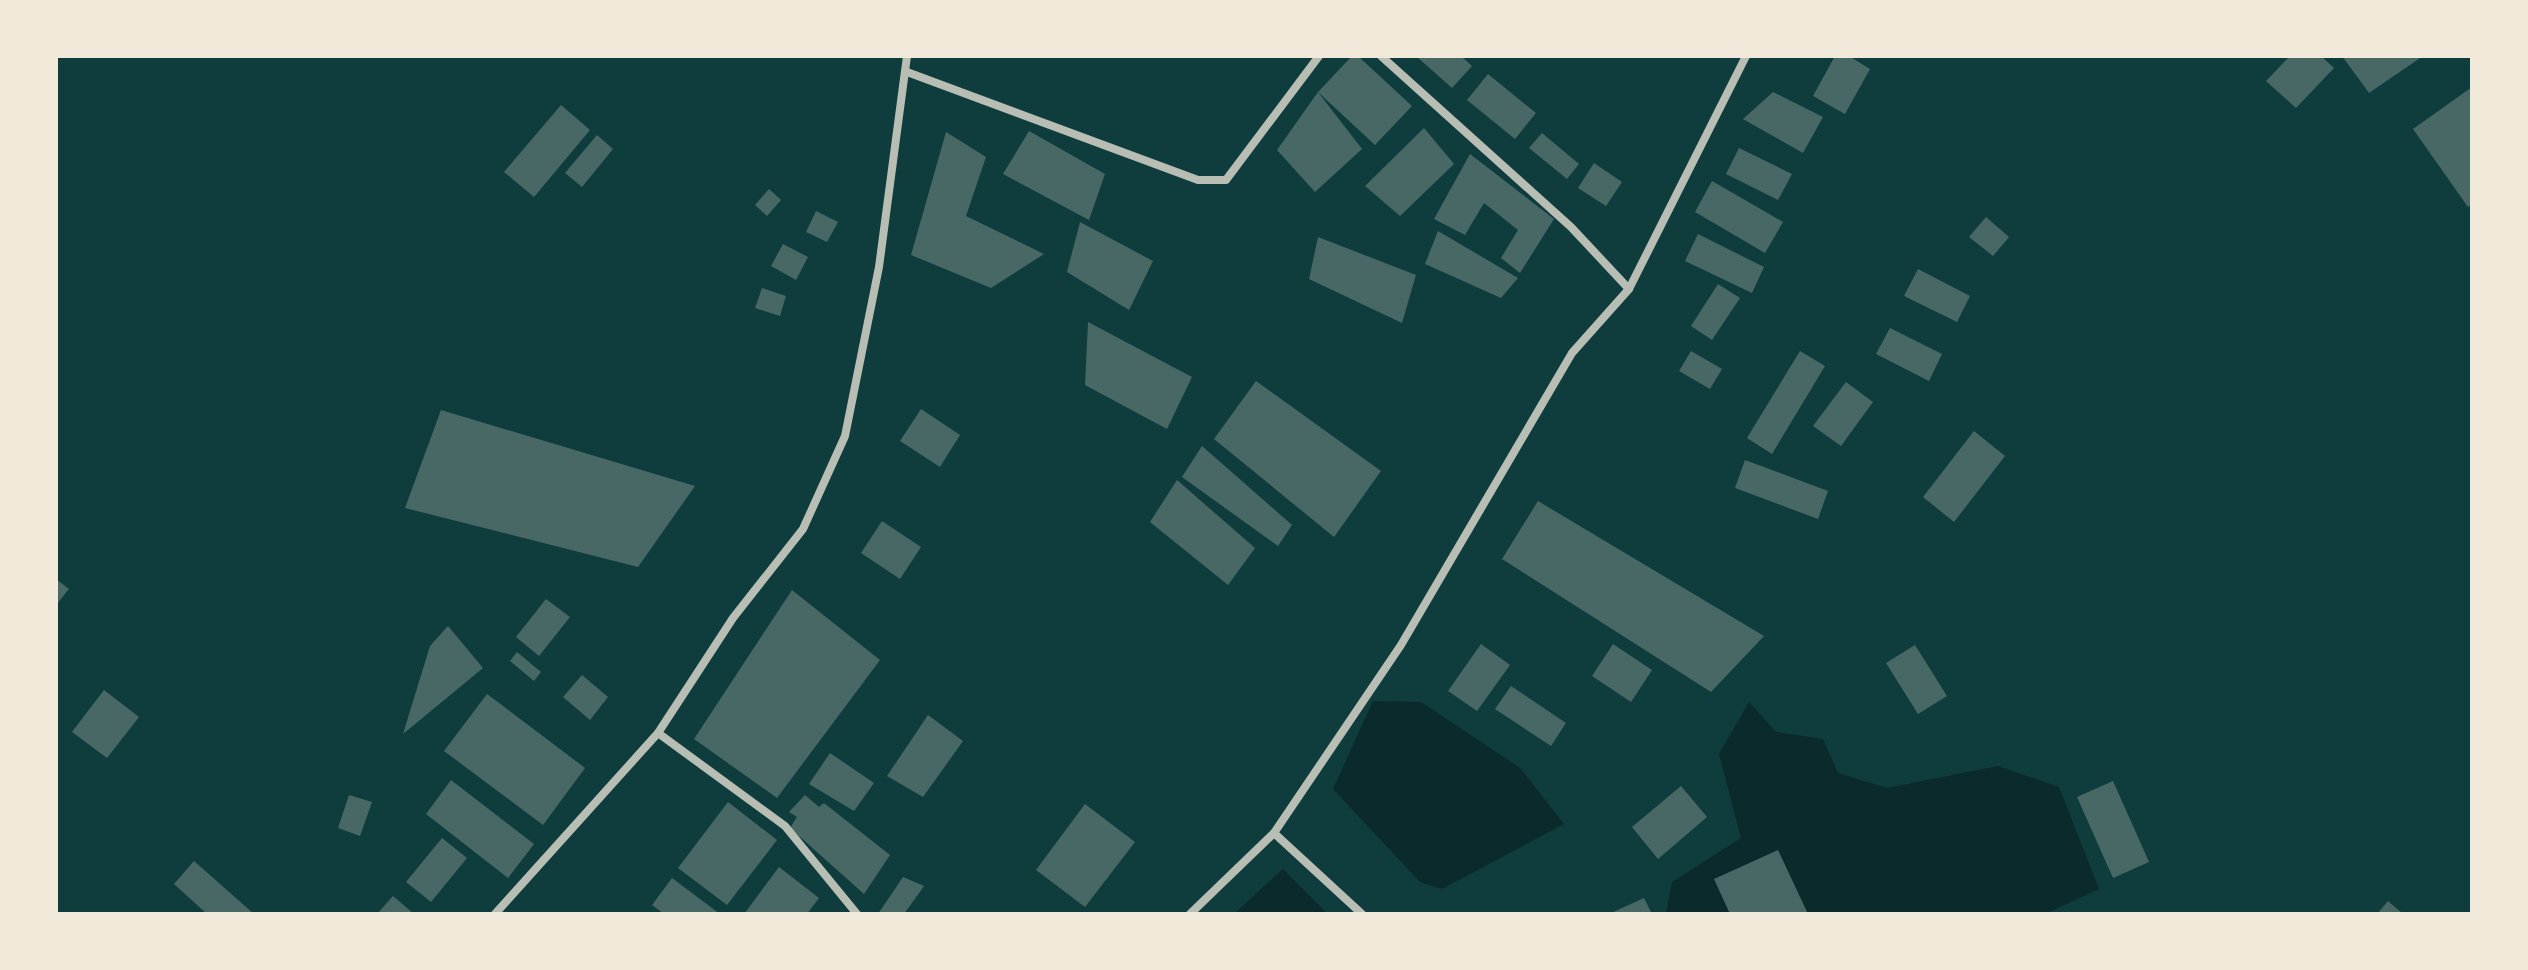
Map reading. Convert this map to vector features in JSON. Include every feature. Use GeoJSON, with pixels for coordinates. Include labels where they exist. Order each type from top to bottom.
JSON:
{"type":"FeatureCollection","features":[{"type":"Feature","properties":{"kind":"street"},"geometry":{"type":"LineString","coordinates":[[495,914],[658,733],[733,618],[803,529],[845,436],[879,267],[907,56]]}},
{"type":"Feature","properties":{"kind":"street"},"geometry":{"type":"LineString","coordinates":[[907,72],[1198,180],[1226,180],[1319,56]]}},
{"type":"Feature","properties":{"kind":"street"},"geometry":{"type":"LineString","coordinates":[[1381,56],[1571,227],[1629,289]]}},
{"type":"Feature","properties":{"kind":"street"},"geometry":{"type":"LineString","coordinates":[[1190,914],[1274,833],[1401,645],[1572,353],[1629,289],[1746,56]]}},
{"type":"Feature","properties":{"kind":"street"},"geometry":{"type":"LineString","coordinates":[[658,733],[785,826],[857,914]]}},
{"type":"Feature","properties":{"kind":"street"},"geometry":{"type":"LineString","coordinates":[[1274,833],[1362,914]]}},
{"type":"Feature","properties":{"kind":"water"},"geometry":{"type":"Polygon","coordinates":[[[1373,701],[1421,702],[1520,768],[1564,824],[1442,889],[1420,882],[1333,789],[1373,701]]]}},
{"type":"Feature","properties":{"kind":"water"},"geometry":{"type":"Polygon","coordinates":[[[1749,702],[1776,732],[1823,739],[1838,773],[1887,788],[1998,766],[2059,787],[2099,889],[2045,914],[1666,914],[1672,882],[1741,838],[1719,754],[1749,702]]]}},
{"type":"Feature","properties":{"kind":"water"},"geometry":{"type":"Polygon","coordinates":[[[1283,869],[1328,914],[1234,914],[1283,869]]]}},
{"type":"Feature","properties":{"kind":"building"},"geometry":{"type":"Polygon","coordinates":[[[1352,56],[1358,56],[1412,106],[1375,145],[1318,92],[1352,56]]]}},
{"type":"Feature","properties":{"kind":"building"},"geometry":{"type":"Polygon","coordinates":[[[1416,56],[1461,56],[1472,66],[1452,88],[1416,56]]]}},
{"type":"Feature","properties":{"kind":"building"},"geometry":{"type":"Polygon","coordinates":[[[1835,56],[1849,56],[1870,69],[1845,114],[1813,96],[1835,56]]]}},
{"type":"Feature","properties":{"kind":"building"},"geometry":{"type":"Polygon","coordinates":[[[2290,56],[2321,56],[2334,68],[2296,108],[2266,81],[2290,56]]]}},
{"type":"Feature","properties":{"kind":"building"},"geometry":{"type":"Polygon","coordinates":[[[2342,56],[2423,56],[2369,93],[2342,56]]]}},
{"type":"Feature","properties":{"kind":"building"},"geometry":{"type":"Polygon","coordinates":[[[1488,74],[1536,113],[1515,139],[1467,100],[1488,74]]]}},
{"type":"Feature","properties":{"kind":"building"},"geometry":{"type":"Polygon","coordinates":[[[2472,87],[2472,204],[2468,207],[2413,129],[2472,87]]]}},
{"type":"Feature","properties":{"kind":"building"},"geometry":{"type":"Polygon","coordinates":[[[1318,92],[1362,149],[1315,192],[1277,150],[1318,92]]]}},
{"type":"Feature","properties":{"kind":"building"},"geometry":{"type":"Polygon","coordinates":[[[1773,92],[1823,117],[1803,153],[1743,119],[1773,92]]]}},
{"type":"Feature","properties":{"kind":"building"},"geometry":{"type":"Polygon","coordinates":[[[561,105],[590,130],[534,197],[504,172],[561,105]]]}},
{"type":"Feature","properties":{"kind":"building"},"geometry":{"type":"Polygon","coordinates":[[[1424,128],[1454,164],[1400,216],[1365,186],[1424,128]]]}},
{"type":"Feature","properties":{"kind":"building"},"geometry":{"type":"Polygon","coordinates":[[[1029,131],[1105,174],[1089,220],[1003,174],[1029,131]]]}},
{"type":"Feature","properties":{"kind":"building"},"geometry":{"type":"Polygon","coordinates":[[[946,132],[986,157],[966,216],[1044,254],[991,288],[911,255],[946,132]]]}},
{"type":"Feature","properties":{"kind":"building"},"geometry":{"type":"Polygon","coordinates":[[[1542,133],[1579,164],[1567,179],[1529,148],[1542,133]]]}},
{"type":"Feature","properties":{"kind":"building"},"geometry":{"type":"Polygon","coordinates":[[[597,135],[613,149],[582,187],[565,173],[597,135]]]}},
{"type":"Feature","properties":{"kind":"building"},"geometry":{"type":"Polygon","coordinates":[[[1739,148],[1792,174],[1778,200],[1726,174],[1739,148]]]}},
{"type":"Feature","properties":{"kind":"building"},"geometry":{"type":"Polygon","coordinates":[[[1470,154],[1554,219],[1520,273],[1501,258],[1518,230],[1484,203],[1465,235],[1434,219],[1470,154]]]}},
{"type":"Feature","properties":{"kind":"building"},"geometry":{"type":"Polygon","coordinates":[[[1594,163],[1622,182],[1606,206],[1578,188],[1594,163]]]}},
{"type":"Feature","properties":{"kind":"building"},"geometry":{"type":"Polygon","coordinates":[[[1712,181],[1783,222],[1765,253],[1695,212],[1712,181]]]}},
{"type":"Feature","properties":{"kind":"building"},"geometry":{"type":"Polygon","coordinates":[[[769,189],[781,200],[767,216],[755,205],[769,189]]]}},
{"type":"Feature","properties":{"kind":"building"},"geometry":{"type":"Polygon","coordinates":[[[816,211],[838,222],[827,242],[806,232],[816,211]]]}},
{"type":"Feature","properties":{"kind":"building"},"geometry":{"type":"Polygon","coordinates":[[[1986,217],[2009,237],[1993,256],[1969,237],[1986,217]]]}},
{"type":"Feature","properties":{"kind":"building"},"geometry":{"type":"Polygon","coordinates":[[[1080,222],[1153,261],[1129,310],[1067,272],[1080,222]]]}},
{"type":"Feature","properties":{"kind":"building"},"geometry":{"type":"Polygon","coordinates":[[[1438,231],[1518,278],[1501,298],[1425,264],[1438,231]]]}},
{"type":"Feature","properties":{"kind":"building"},"geometry":{"type":"Polygon","coordinates":[[[1698,234],[1764,267],[1752,293],[1685,261],[1698,234]]]}},
{"type":"Feature","properties":{"kind":"building"},"geometry":{"type":"Polygon","coordinates":[[[1318,237],[1416,275],[1402,323],[1309,279],[1318,237]]]}},
{"type":"Feature","properties":{"kind":"building"},"geometry":{"type":"Polygon","coordinates":[[[783,244],[808,257],[796,280],[771,266],[783,244]]]}},
{"type":"Feature","properties":{"kind":"building"},"geometry":{"type":"Polygon","coordinates":[[[1918,269],[1970,296],[1957,322],[1904,296],[1918,269]]]}},
{"type":"Feature","properties":{"kind":"building"},"geometry":{"type":"Polygon","coordinates":[[[1718,284],[1740,298],[1712,340],[1691,326],[1718,284]]]}},
{"type":"Feature","properties":{"kind":"building"},"geometry":{"type":"Polygon","coordinates":[[[762,288],[786,296],[780,316],[755,308],[762,288]]]}},
{"type":"Feature","properties":{"kind":"building"},"geometry":{"type":"Polygon","coordinates":[[[1088,322],[1192,377],[1167,429],[1085,385],[1088,322]]]}},
{"type":"Feature","properties":{"kind":"building"},"geometry":{"type":"Polygon","coordinates":[[[1890,328],[1942,354],[1929,381],[1876,354],[1890,328]]]}},
{"type":"Feature","properties":{"kind":"building"},"geometry":{"type":"Polygon","coordinates":[[[1691,351],[1722,369],[1710,389],[1679,371],[1691,351]]]}},
{"type":"Feature","properties":{"kind":"building"},"geometry":{"type":"Polygon","coordinates":[[[1800,351],[1825,366],[1772,454],[1747,438],[1800,351]]]}},
{"type":"Feature","properties":{"kind":"building"},"geometry":{"type":"Polygon","coordinates":[[[1256,381],[1381,471],[1334,537],[1214,439],[1256,381]]]}},
{"type":"Feature","properties":{"kind":"building"},"geometry":{"type":"Polygon","coordinates":[[[1846,382],[1873,402],[1841,446],[1813,426],[1846,382]]]}},
{"type":"Feature","properties":{"kind":"building"},"geometry":{"type":"Polygon","coordinates":[[[921,409],[960,435],[940,467],[900,441],[921,409]]]}},
{"type":"Feature","properties":{"kind":"building"},"geometry":{"type":"Polygon","coordinates":[[[441,410],[695,486],[638,567],[405,508],[441,410]]]}},
{"type":"Feature","properties":{"kind":"building"},"geometry":{"type":"Polygon","coordinates":[[[1974,431],[2005,456],[1954,522],[1923,497],[1974,431]]]}},
{"type":"Feature","properties":{"kind":"building"},"geometry":{"type":"Polygon","coordinates":[[[1202,446],[1292,525],[1278,546],[1182,477],[1202,446]]]}},
{"type":"Feature","properties":{"kind":"building"},"geometry":{"type":"Polygon","coordinates":[[[1745,460],[1828,491],[1818,519],[1735,488],[1745,460]]]}},
{"type":"Feature","properties":{"kind":"building"},"geometry":{"type":"Polygon","coordinates":[[[1177,480],[1255,548],[1228,585],[1150,522],[1177,480]]]}},
{"type":"Feature","properties":{"kind":"building"},"geometry":{"type":"Polygon","coordinates":[[[1538,501],[1764,636],[1711,692],[1502,559],[1538,501]]]}},
{"type":"Feature","properties":{"kind":"building"},"geometry":{"type":"Polygon","coordinates":[[[882,521],[921,547],[900,579],[861,553],[882,521]]]}},
{"type":"Feature","properties":{"kind":"building"},"geometry":{"type":"Polygon","coordinates":[[[56,579],[69,589],[56,605],[56,579]]]}},
{"type":"Feature","properties":{"kind":"building"},"geometry":{"type":"Polygon","coordinates":[[[792,590],[880,660],[777,798],[694,739],[792,590]]]}},
{"type":"Feature","properties":{"kind":"building"},"geometry":{"type":"Polygon","coordinates":[[[546,599],[570,617],[539,656],[516,637],[546,599]]]}},
{"type":"Feature","properties":{"kind":"building"},"geometry":{"type":"Polygon","coordinates":[[[448,626],[483,668],[403,734],[430,646],[448,626]]]}},
{"type":"Feature","properties":{"kind":"building"},"geometry":{"type":"Polygon","coordinates":[[[1481,644],[1510,665],[1477,711],[1448,691],[1481,644]]]}},
{"type":"Feature","properties":{"kind":"building"},"geometry":{"type":"Polygon","coordinates":[[[1613,644],[1652,670],[1631,702],[1592,676],[1613,644]]]}},
{"type":"Feature","properties":{"kind":"building"},"geometry":{"type":"Polygon","coordinates":[[[1915,645],[1947,696],[1918,714],[1886,663],[1915,645]]]}},
{"type":"Feature","properties":{"kind":"building"},"geometry":{"type":"Polygon","coordinates":[[[517,652],[541,672],[534,681],[510,661],[517,652]]]}},
{"type":"Feature","properties":{"kind":"building"},"geometry":{"type":"Polygon","coordinates":[[[582,675],[608,697],[590,720],[563,697],[582,675]]]}},
{"type":"Feature","properties":{"kind":"building"},"geometry":{"type":"Polygon","coordinates":[[[1511,686],[1566,723],[1551,746],[1495,709],[1511,686]]]}},
{"type":"Feature","properties":{"kind":"building"},"geometry":{"type":"Polygon","coordinates":[[[104,690],[139,717],[107,758],[72,732],[104,690]]]}},
{"type":"Feature","properties":{"kind":"building"},"geometry":{"type":"Polygon","coordinates":[[[487,694],[585,768],[543,825],[444,751],[487,694]]]}},
{"type":"Feature","properties":{"kind":"building"},"geometry":{"type":"Polygon","coordinates":[[[928,715],[963,741],[923,797],[887,776],[928,715]]]}},
{"type":"Feature","properties":{"kind":"building"},"geometry":{"type":"Polygon","coordinates":[[[830,753],[874,783],[854,811],[809,784],[830,753]]]}},
{"type":"Feature","properties":{"kind":"building"},"geometry":{"type":"Polygon","coordinates":[[[451,780],[534,844],[508,878],[426,814],[451,780]]]}},
{"type":"Feature","properties":{"kind":"building"},"geometry":{"type":"Polygon","coordinates":[[[2113,781],[2149,862],[2113,878],[2077,797],[2113,781]]]}},
{"type":"Feature","properties":{"kind":"building"},"geometry":{"type":"Polygon","coordinates":[[[1681,786],[1707,817],[1658,859],[1632,827],[1681,786]]]}},
{"type":"Feature","properties":{"kind":"building"},"geometry":{"type":"Polygon","coordinates":[[[349,795],[372,802],[360,836],[338,828],[349,795]]]}},
{"type":"Feature","properties":{"kind":"building"},"geometry":{"type":"Polygon","coordinates":[[[805,795],[819,807],[824,803],[890,855],[864,894],[790,828],[797,817],[789,812],[805,795]]]}},
{"type":"Feature","properties":{"kind":"building"},"geometry":{"type":"Polygon","coordinates":[[[728,802],[777,840],[727,905],[678,868],[728,802]]]}},
{"type":"Feature","properties":{"kind":"building"},"geometry":{"type":"Polygon","coordinates":[[[1085,804],[1135,842],[1085,907],[1036,870],[1085,804]]]}},
{"type":"Feature","properties":{"kind":"building"},"geometry":{"type":"Polygon","coordinates":[[[442,838],[467,858],[431,902],[406,882],[442,838]]]}},
{"type":"Feature","properties":{"kind":"building"},"geometry":{"type":"Polygon","coordinates":[[[1778,850],[1808,914],[1730,914],[1714,879],[1778,850]]]}},
{"type":"Feature","properties":{"kind":"building"},"geometry":{"type":"Polygon","coordinates":[[[194,861],[254,914],[207,914],[174,884],[194,861]]]}},
{"type":"Feature","properties":{"kind":"building"},"geometry":{"type":"Polygon","coordinates":[[[779,867],[819,898],[807,914],[744,914],[779,867]]]}},
{"type":"Feature","properties":{"kind":"building"},"geometry":{"type":"Polygon","coordinates":[[[903,877],[924,886],[904,914],[878,914],[903,877]]]}},
{"type":"Feature","properties":{"kind":"building"},"geometry":{"type":"Polygon","coordinates":[[[672,878],[720,914],[664,914],[652,905],[672,878]]]}},
{"type":"Feature","properties":{"kind":"building"},"geometry":{"type":"Polygon","coordinates":[[[393,896],[414,914],[377,914],[393,896]]]}},
{"type":"Feature","properties":{"kind":"building"},"geometry":{"type":"Polygon","coordinates":[[[1644,898],[1652,914],[1609,914],[1644,898]]]}},
{"type":"Feature","properties":{"kind":"building"},"geometry":{"type":"Polygon","coordinates":[[[2388,901],[2403,914],[2377,914],[2388,901]]]}}]}
